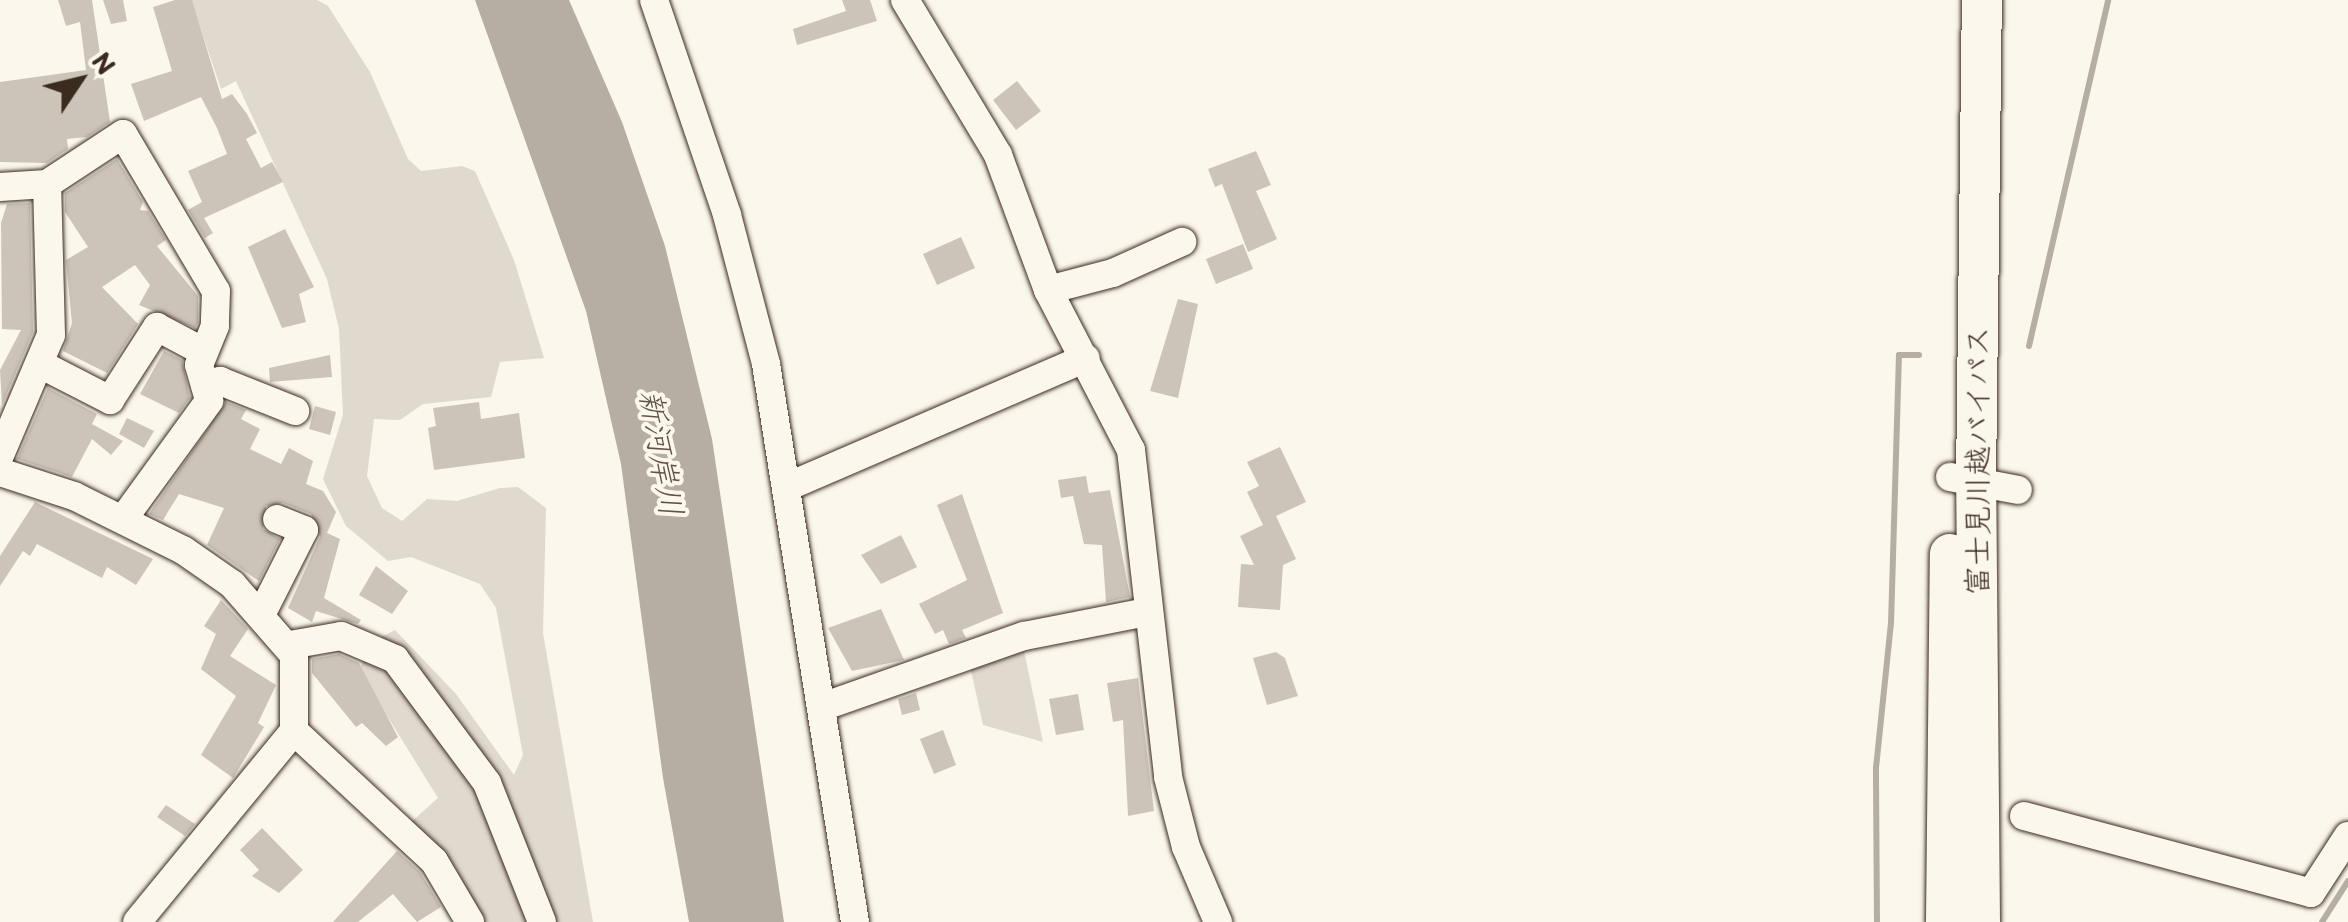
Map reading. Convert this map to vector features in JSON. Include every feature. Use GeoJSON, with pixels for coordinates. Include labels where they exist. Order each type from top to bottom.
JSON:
{"type":"FeatureCollection","features":[{"type":"Feature","properties":{"kind":"highway","name":"富士見川越バイパス"},"geometry":{"type":"LineString","coordinates":[[1956,0],[1963,479],[1983,832],[1984,922]]}},
{"type":"Feature","properties":{"kind":"highway","name":"富士見川越バイパス"},"geometry":{"type":"LineString","coordinates":[[1943,914],[1982,0]]}},
{"type":"Feature","properties":{"kind":"street"},"geometry":{"type":"LineString","coordinates":[[654,0],[742,266],[790,486],[855,922]]}},
{"type":"Feature","properties":{"kind":"street"},"geometry":{"type":"LineString","coordinates":[[904,0],[998,155],[1048,290],[1131,450],[1144,524],[1146,612],[1176,818],[1218,922]]}},
{"type":"Feature","properties":{"kind":"street"},"geometry":{"type":"LineString","coordinates":[[0,187],[48,184],[123,134],[216,290],[215,326],[198,364],[209,401],[124,518]]}},
{"type":"Feature","properties":{"kind":"street"},"geometry":{"type":"LineString","coordinates":[[0,455],[50,335],[48,184]]}},
{"type":"Feature","properties":{"kind":"street"},"geometry":{"type":"LineString","coordinates":[[1048,290],[1113,273],[1182,242]]}},
{"type":"Feature","properties":{"kind":"street"},"geometry":{"type":"LineString","coordinates":[[40,364],[110,400],[156,327],[204,352]]}},
{"type":"Feature","properties":{"kind":"street"},"geometry":{"type":"LineString","coordinates":[[790,486],[1086,358]]}},
{"type":"Feature","properties":{"kind":"street"},"geometry":{"type":"LineString","coordinates":[[205,385],[220,381],[296,411]]}},
{"type":"Feature","properties":{"kind":"street"},"geometry":{"type":"LineString","coordinates":[[0,472],[124,518],[213,569],[262,613],[290,645],[294,730],[136,922]]}},
{"type":"Feature","properties":{"kind":"street"},"geometry":{"type":"LineString","coordinates":[[1963,479],[2018,490]]}},
{"type":"Feature","properties":{"kind":"street"},"geometry":{"type":"LineString","coordinates":[[262,613],[304,530],[277,520]]}},
{"type":"Feature","properties":{"kind":"street"},"geometry":{"type":"LineString","coordinates":[[822,707],[1024,636],[1146,612]]}},
{"type":"Feature","properties":{"kind":"street"},"geometry":{"type":"LineString","coordinates":[[290,645],[342,636],[395,659],[487,783],[542,922]]}},
{"type":"Feature","properties":{"kind":"street"},"geometry":{"type":"LineString","coordinates":[[294,730],[434,861],[470,922]]}},
{"type":"Feature","properties":{"kind":"street"},"geometry":{"type":"LineString","coordinates":[[2024,816],[2311,894],[2348,836]]}},
{"type":"Feature","properties":{"kind":"shaded area"},"geometry":{"type":"Polygon","coordinates":[[[191,0],[317,0],[328,6],[370,72],[408,159],[421,171],[462,166],[475,171],[514,260],[544,358],[500,362],[491,397],[423,404],[400,420],[374,419],[367,476],[382,508],[402,521],[427,499],[457,501],[500,488],[518,487],[546,508],[543,633],[593,922],[479,922],[410,823],[438,798],[358,669],[379,638],[395,630],[456,694],[514,775],[523,755],[496,608],[480,584],[411,557],[388,561],[346,526],[323,479],[343,415],[339,329],[327,279],[236,81],[221,89],[191,0]]]}},
{"type":"Feature","properties":{"kind":"shaded area"},"geometry":{"type":"Polygon","coordinates":[[[1023,646],[1043,742],[983,725],[970,666],[1023,646]]]}},
{"type":"Feature","properties":{"kind":"water","name":"新河岸川"},"geometry":{"type":"Polygon","coordinates":[[[475,0],[569,0],[622,122],[665,246],[712,439],[784,922],[689,922],[663,778],[621,464],[586,311],[475,0]]]}},
{"type":"Feature","properties":{"kind":"building"},"geometry":{"type":"Polygon","coordinates":[[[58,0],[92,0],[110,122],[87,137],[67,139],[68,149],[47,163],[0,162],[0,82],[86,70],[80,22],[66,26],[58,0]]]}},
{"type":"Feature","properties":{"kind":"building"},"geometry":{"type":"Polygon","coordinates":[[[103,0],[123,0],[127,21],[111,24],[103,0]]]}},
{"type":"Feature","properties":{"kind":"building"},"geometry":{"type":"Polygon","coordinates":[[[175,0],[192,0],[222,99],[232,94],[247,114],[257,133],[246,139],[261,168],[272,162],[283,182],[204,218],[213,233],[205,238],[188,210],[202,202],[188,171],[227,154],[217,128],[201,97],[144,121],[131,84],[172,71],[153,7],[175,0]]]}},
{"type":"Feature","properties":{"kind":"building"},"geometry":{"type":"Polygon","coordinates":[[[842,0],[870,0],[877,21],[797,45],[793,29],[846,11],[842,0]]]}},
{"type":"Feature","properties":{"kind":"building"},"geometry":{"type":"Polygon","coordinates":[[[1017,81],[1041,111],[1016,130],[993,100],[1017,81]]]}},
{"type":"Feature","properties":{"kind":"building"},"geometry":{"type":"Polygon","coordinates":[[[1256,151],[1271,185],[1256,191],[1277,239],[1248,252],[1222,184],[1215,187],[1208,169],[1256,151]]]}},
{"type":"Feature","properties":{"kind":"building"},"geometry":{"type":"Polygon","coordinates":[[[117,159],[143,202],[140,210],[148,211],[166,240],[157,246],[198,296],[198,322],[195,328],[139,305],[150,285],[135,265],[102,287],[138,324],[107,373],[63,351],[72,323],[66,260],[88,247],[65,212],[65,193],[117,159]]]}},
{"type":"Feature","properties":{"kind":"building"},"geometry":{"type":"Polygon","coordinates":[[[30,203],[33,332],[2,405],[0,370],[21,330],[2,329],[1,223],[7,204],[30,203]]]}},
{"type":"Feature","properties":{"kind":"building"},"geometry":{"type":"Polygon","coordinates":[[[285,229],[314,287],[299,294],[306,322],[282,328],[248,247],[285,229]]]}},
{"type":"Feature","properties":{"kind":"building"},"geometry":{"type":"Polygon","coordinates":[[[961,237],[975,268],[937,285],[923,254],[961,237]]]}},
{"type":"Feature","properties":{"kind":"building"},"geometry":{"type":"Polygon","coordinates":[[[1243,244],[1253,269],[1216,284],[1206,259],[1243,244]]]}},
{"type":"Feature","properties":{"kind":"building"},"geometry":{"type":"Polygon","coordinates":[[[1178,299],[1198,304],[1178,398],[1150,391],[1178,299]]]}},
{"type":"Feature","properties":{"kind":"building"},"geometry":{"type":"Polygon","coordinates":[[[164,351],[182,360],[190,398],[179,413],[140,394],[164,351]]]}},
{"type":"Feature","properties":{"kind":"building"},"geometry":{"type":"Polygon","coordinates":[[[330,355],[332,377],[270,382],[269,368],[330,355]]]}},
{"type":"Feature","properties":{"kind":"building"},"geometry":{"type":"Polygon","coordinates":[[[48,388],[97,414],[92,424],[123,441],[111,455],[92,439],[72,477],[17,459],[48,388]]]}},
{"type":"Feature","properties":{"kind":"building"},"geometry":{"type":"Polygon","coordinates":[[[226,402],[246,410],[241,419],[260,429],[250,449],[281,464],[289,448],[313,461],[306,484],[323,491],[336,512],[327,533],[340,539],[324,598],[361,620],[358,624],[316,611],[312,622],[288,608],[320,537],[311,514],[283,503],[266,506],[263,529],[280,539],[259,581],[207,545],[224,508],[179,494],[163,520],[149,514],[226,402]]]}},
{"type":"Feature","properties":{"kind":"building"},"geometry":{"type":"Polygon","coordinates":[[[479,402],[481,419],[519,413],[525,458],[434,470],[428,428],[436,426],[433,408],[479,402]]]}},
{"type":"Feature","properties":{"kind":"building"},"geometry":{"type":"Polygon","coordinates":[[[315,406],[336,412],[330,435],[309,429],[315,406]]]}},
{"type":"Feature","properties":{"kind":"building"},"geometry":{"type":"Polygon","coordinates":[[[127,418],[154,431],[144,448],[119,434],[127,418]]]}},
{"type":"Feature","properties":{"kind":"building"},"geometry":{"type":"Polygon","coordinates":[[[1280,447],[1306,502],[1276,516],[1296,559],[1283,565],[1280,610],[1238,607],[1241,564],[1254,565],[1240,536],[1263,525],[1247,492],[1259,486],[1247,462],[1280,447]]]}},
{"type":"Feature","properties":{"kind":"building"},"geometry":{"type":"Polygon","coordinates":[[[1086,476],[1089,493],[1110,490],[1130,597],[1106,602],[1102,545],[1084,544],[1073,496],[1061,498],[1058,480],[1086,476]]]}},
{"type":"Feature","properties":{"kind":"building"},"geometry":{"type":"Polygon","coordinates":[[[962,494],[1003,613],[962,630],[966,638],[949,644],[943,630],[935,634],[919,604],[967,580],[937,505],[962,494]]]}},
{"type":"Feature","properties":{"kind":"building"},"geometry":{"type":"Polygon","coordinates":[[[35,502],[153,559],[136,585],[107,567],[102,578],[37,544],[30,556],[23,551],[0,586],[0,556],[35,502]]]}},
{"type":"Feature","properties":{"kind":"building"},"geometry":{"type":"Polygon","coordinates":[[[901,535],[917,567],[881,584],[861,555],[901,535]]]}},
{"type":"Feature","properties":{"kind":"building"},"geometry":{"type":"Polygon","coordinates":[[[376,566],[408,591],[392,614],[359,595],[376,566]]]}},
{"type":"Feature","properties":{"kind":"building"},"geometry":{"type":"Polygon","coordinates":[[[221,600],[248,629],[230,656],[276,685],[258,723],[264,727],[233,778],[201,755],[236,696],[201,669],[216,634],[204,626],[221,600]]]}},
{"type":"Feature","properties":{"kind":"building"},"geometry":{"type":"Polygon","coordinates":[[[881,609],[904,660],[852,671],[828,628],[881,609]]]}},
{"type":"Feature","properties":{"kind":"building"},"geometry":{"type":"Polygon","coordinates":[[[1276,652],[1285,658],[1298,696],[1267,705],[1253,658],[1276,652]]]}},
{"type":"Feature","properties":{"kind":"building"},"geometry":{"type":"Polygon","coordinates":[[[339,654],[359,663],[398,737],[386,746],[362,723],[356,727],[312,673],[312,659],[339,654]]]}},
{"type":"Feature","properties":{"kind":"building"},"geometry":{"type":"Polygon","coordinates":[[[1138,678],[1154,811],[1128,816],[1123,720],[1113,722],[1107,683],[1138,678]]]}},
{"type":"Feature","properties":{"kind":"building"},"geometry":{"type":"Polygon","coordinates":[[[916,693],[920,710],[902,715],[898,699],[916,693]]]}},
{"type":"Feature","properties":{"kind":"building"},"geometry":{"type":"Polygon","coordinates":[[[1078,694],[1084,730],[1056,735],[1049,699],[1078,694]]]}},
{"type":"Feature","properties":{"kind":"building"},"geometry":{"type":"Polygon","coordinates":[[[943,730],[956,765],[934,774],[920,739],[943,730]]]}},
{"type":"Feature","properties":{"kind":"building"},"geometry":{"type":"Polygon","coordinates":[[[166,805],[195,824],[185,836],[157,817],[166,805]]]}},
{"type":"Feature","properties":{"kind":"building"},"geometry":{"type":"Polygon","coordinates":[[[262,828],[303,870],[279,893],[252,876],[259,870],[240,850],[262,828]]]}},
{"type":"Feature","properties":{"kind":"building"},"geometry":{"type":"Polygon","coordinates":[[[397,851],[420,872],[441,907],[417,922],[393,894],[358,922],[333,922],[397,851]]]}},
{"type":"Feature","properties":{"kind":"waterway"},"geometry":{"type":"LineString","coordinates":[[2029,346],[2108,0]]}},
{"type":"Feature","properties":{"kind":"waterway"},"geometry":{"type":"LineString","coordinates":[[1877,922],[1876,768],[1891,624],[1899,355],[1919,355]]}},
{"type":"Feature","properties":{"kind":"waterway"},"geometry":{"type":"LineString","coordinates":[[2322,922],[2348,881]]}}]}
